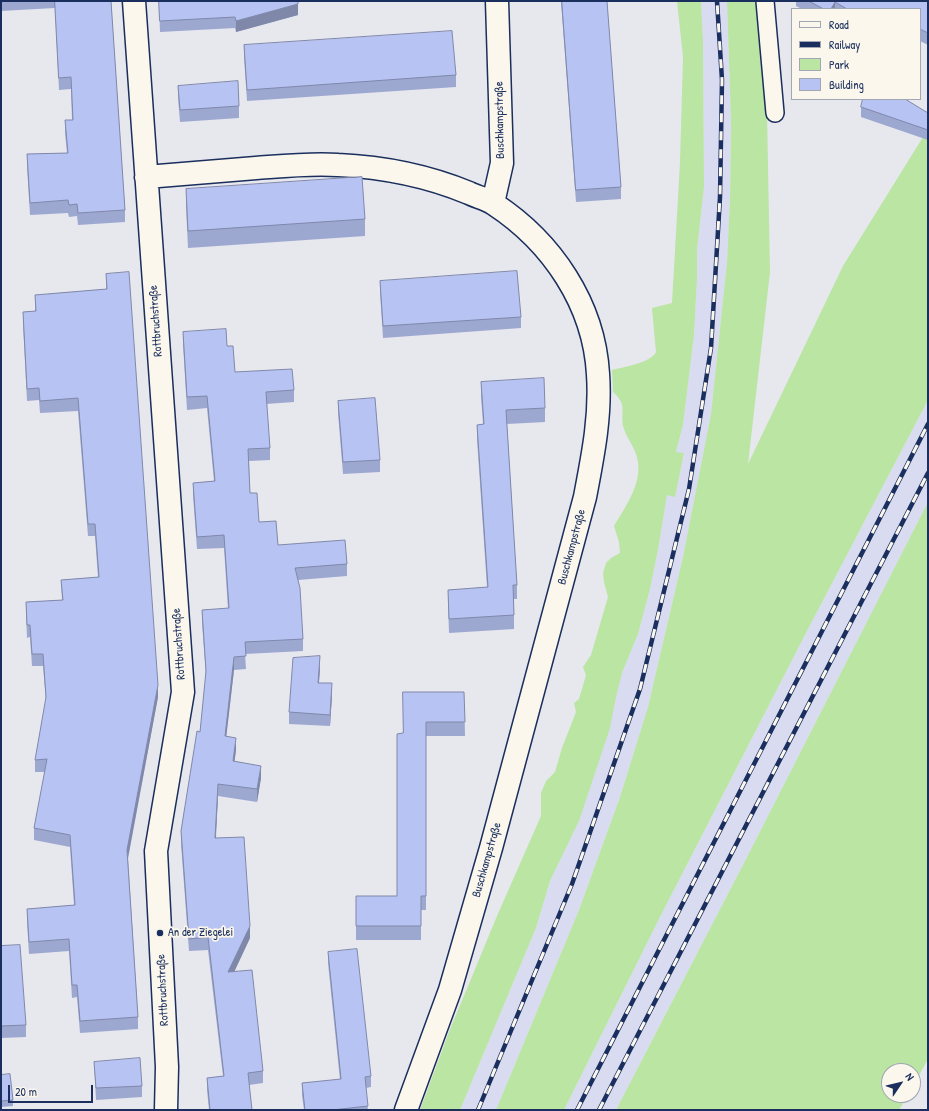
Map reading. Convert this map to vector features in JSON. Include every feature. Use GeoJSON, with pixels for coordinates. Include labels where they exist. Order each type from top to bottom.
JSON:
{"type":"FeatureCollection","features":[{"type":"Feature","properties":{"kind":"street","name":"Rottbruchstraße"},"geometry":{"type":"LineString","coordinates":[[134,1],[183,692],[156,850],[167,1067],[166,1110]]}},
{"type":"Feature","properties":{"kind":"street","name":"Buschkampstraße"},"geometry":{"type":"LineString","coordinates":[[406,1110],[450,990],[491,848],[585,497],[595,446],[598,405],[598,373],[593,340],[581,304],[568,277],[545,246],[493,203],[502,163],[497,1]]}},
{"type":"Feature","properties":{"kind":"street"},"geometry":{"type":"LineString","coordinates":[[146,177],[306,164],[338,165],[409,174],[447,184],[493,203]]}},
{"type":"Feature","properties":{"kind":"lane"},"geometry":{"type":"LineString","coordinates":[[765,1],[775,114]]}},
{"type":"Feature","properties":{"kind":"shaded area"},"geometry":{"type":"Polygon","coordinates":[[[701,1],[727,1],[731,122],[730,199],[727,262],[711,414],[683,557],[648,707],[620,797],[579,910],[496,1110],[460,1110],[536,928],[550,881],[579,821],[622,673],[638,634],[650,589],[667,495],[675,496],[684,454],[676,453],[683,425],[694,335],[697,250],[704,187],[703,40],[701,1]]]}},
{"type":"Feature","properties":{"kind":"shaded area"},"geometry":{"type":"Polygon","coordinates":[[[928,400],[928,502],[745,861],[616,1110],[564,1110],[660,917],[928,400]]]}},
{"type":"Feature","properties":{"kind":"green space"},"geometry":{"type":"Polygon","coordinates":[[[677,1],[701,1],[703,40],[704,187],[697,250],[694,335],[683,425],[676,452],[684,453],[675,497],[667,495],[650,589],[638,634],[622,673],[610,728],[579,821],[550,881],[536,928],[460,1110],[420,1110],[449,1032],[497,916],[541,816],[541,793],[546,781],[555,772],[562,748],[576,712],[574,703],[579,699],[586,675],[583,667],[591,655],[608,597],[603,573],[606,563],[620,553],[619,542],[614,526],[633,492],[638,473],[638,464],[635,451],[624,429],[621,401],[613,392],[612,370],[643,362],[653,356],[656,352],[652,308],[672,303],[680,163],[683,57],[677,1]]]}},
{"type":"Feature","properties":{"kind":"green space"},"geometry":{"type":"Polygon","coordinates":[[[727,1],[757,1],[767,113],[770,272],[748,464],[843,266],[928,129],[928,400],[660,917],[564,1110],[496,1110],[579,910],[620,797],[648,707],[683,557],[711,414],[727,262],[731,122],[727,1]]]}},
{"type":"Feature","properties":{"kind":"green space"},"geometry":{"type":"Polygon","coordinates":[[[928,502],[928,1059],[921,1072],[921,1063],[881,1063],[881,1103],[903,1103],[899,1110],[616,1110],[928,502]]]}},
{"type":"Feature","properties":{"kind":"building"},"geometry":{"type":"Polygon","coordinates":[[[55,1],[111,1],[125,210],[78,213],[77,204],[69,205],[68,200],[30,203],[27,154],[68,153],[65,120],[73,120],[71,77],[59,78],[55,1]]]}},
{"type":"Feature","properties":{"kind":"building"},"geometry":{"type":"Polygon","coordinates":[[[159,1],[298,1],[298,4],[236,21],[235,17],[160,21],[159,1]]]}},
{"type":"Feature","properties":{"kind":"building"},"geometry":{"type":"Polygon","coordinates":[[[562,1],[607,1],[621,187],[576,190],[562,1]]]}},
{"type":"Feature","properties":{"kind":"building"},"geometry":{"type":"Polygon","coordinates":[[[809,1],[928,1],[928,33],[921,30],[921,8],[845,8],[835,2],[832,8],[822,8],[809,1]]]}},
{"type":"Feature","properties":{"kind":"building"},"geometry":{"type":"Polygon","coordinates":[[[452,31],[456,75],[247,90],[244,45],[452,31]]]}},
{"type":"Feature","properties":{"kind":"building"},"geometry":{"type":"Polygon","coordinates":[[[238,81],[239,106],[180,110],[178,86],[238,81]]]}},
{"type":"Feature","properties":{"kind":"building"},"geometry":{"type":"Polygon","coordinates":[[[863,100],[907,100],[928,113],[928,130],[861,107],[863,100]]]}},
{"type":"Feature","properties":{"kind":"building"},"geometry":{"type":"Polygon","coordinates":[[[362,177],[365,219],[188,231],[186,189],[362,177]]]}},
{"type":"Feature","properties":{"kind":"building"},"geometry":{"type":"Polygon","coordinates":[[[517,271],[521,317],[383,326],[380,281],[517,271]]]}},
{"type":"Feature","properties":{"kind":"building"},"geometry":{"type":"Polygon","coordinates":[[[129,272],[158,685],[127,850],[138,1017],[80,1021],[77,985],[72,985],[69,939],[29,942],[27,909],[75,905],[70,835],[34,828],[47,759],[35,760],[46,697],[43,654],[32,654],[30,625],[27,625],[26,602],[63,600],[61,580],[99,577],[95,524],[88,524],[78,398],[40,401],[39,388],[27,389],[23,312],[36,311],[35,295],[107,289],[106,274],[129,272]]]}},
{"type":"Feature","properties":{"kind":"building"},"geometry":{"type":"Polygon","coordinates":[[[226,329],[227,346],[233,346],[235,372],[292,369],[294,390],[266,392],[270,448],[248,449],[250,493],[257,493],[259,522],[276,521],[278,545],[345,540],[347,564],[295,568],[300,588],[303,639],[245,642],[246,656],[234,657],[225,736],[236,738],[233,761],[261,766],[257,789],[218,784],[215,838],[244,837],[250,926],[228,972],[252,970],[263,1071],[248,1073],[252,1110],[210,1110],[207,1078],[224,1076],[208,937],[189,939],[181,831],[197,731],[200,732],[206,671],[202,610],[229,608],[224,535],[197,537],[193,483],[215,481],[207,396],[187,397],[183,332],[226,329]]]}},
{"type":"Feature","properties":{"kind":"building"},"geometry":{"type":"Polygon","coordinates":[[[544,378],[545,408],[506,410],[517,585],[513,585],[514,615],[449,619],[448,590],[488,587],[477,425],[484,424],[481,382],[544,378]]]}},
{"type":"Feature","properties":{"kind":"building"},"geometry":{"type":"Polygon","coordinates":[[[375,398],[380,460],[343,462],[338,401],[375,398]]]}},
{"type":"Feature","properties":{"kind":"building"},"geometry":{"type":"Polygon","coordinates":[[[320,656],[318,683],[332,683],[330,715],[289,712],[293,658],[320,656]]]}},
{"type":"Feature","properties":{"kind":"building"},"geometry":{"type":"Polygon","coordinates":[[[403,692],[464,692],[465,722],[426,722],[426,896],[421,896],[421,926],[356,926],[356,896],[397,896],[397,734],[403,733],[403,692]]]}},
{"type":"Feature","properties":{"kind":"building"},"geometry":{"type":"Polygon","coordinates":[[[20,945],[26,1025],[1,1026],[1,946],[20,945]]]}},
{"type":"Feature","properties":{"kind":"building"},"geometry":{"type":"Polygon","coordinates":[[[357,949],[371,1076],[365,1077],[368,1106],[332,1110],[305,1110],[302,1083],[341,1079],[328,952],[357,949]]]}},
{"type":"Feature","properties":{"kind":"building"},"geometry":{"type":"Polygon","coordinates":[[[140,1058],[142,1086],[96,1088],[94,1062],[140,1058]]]}},
{"type":"Feature","properties":{"kind":"building"},"geometry":{"type":"Polygon","coordinates":[[[10,1074],[13,1100],[1,1101],[1,1075],[10,1074]]]}},
{"type":"Feature","properties":{"kind":"railway"},"geometry":{"type":"LineString","coordinates":[[478,1110],[572,884],[640,689],[689,489],[711,348],[720,197],[722,80],[717,1]]}},
{"type":"Feature","properties":{"kind":"railway"},"geometry":{"type":"LineString","coordinates":[[577,1110],[928,424]]}},
{"type":"Feature","properties":{"kind":"railway"},"geometry":{"type":"LineString","coordinates":[[599,1110],[928,473]]}},
{"type":"Feature","properties":{"kind":"place","name":"An der Ziegelei"},"geometry":{"type":"Point","coordinates":[160,933]}}]}
